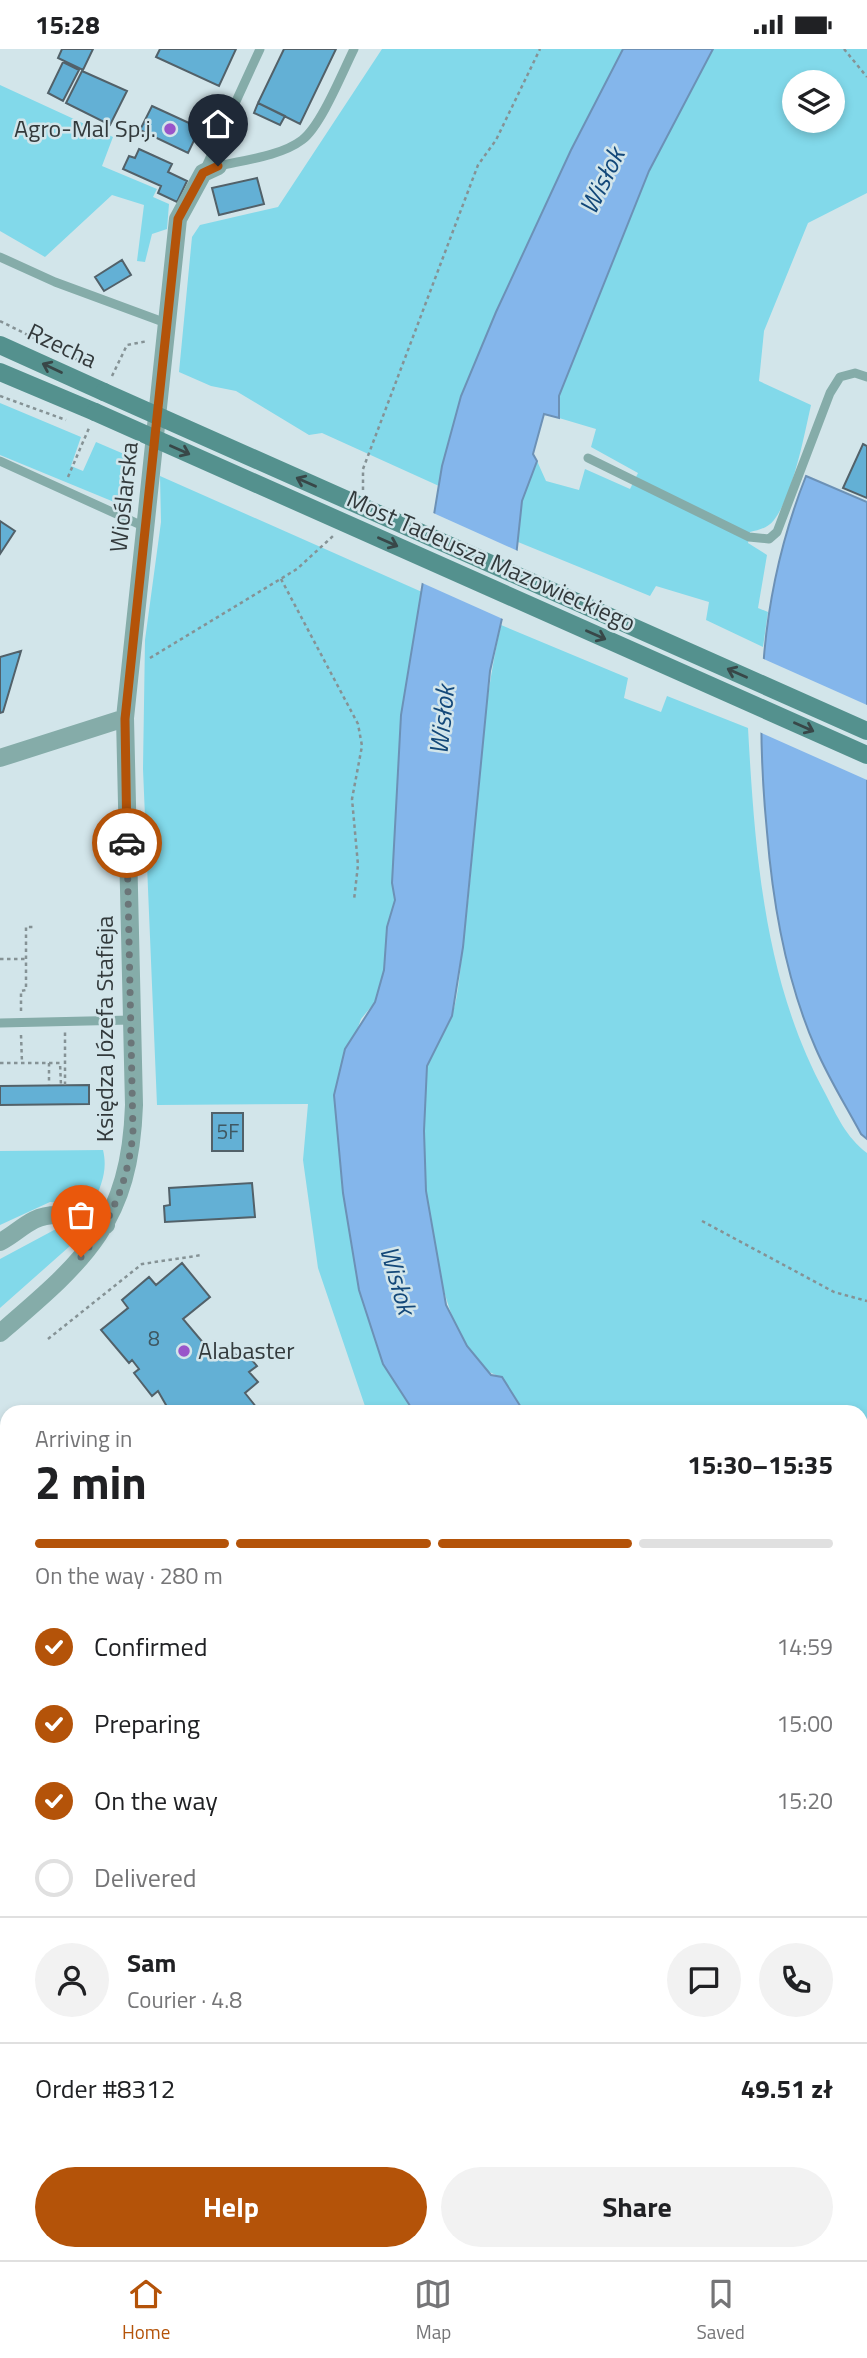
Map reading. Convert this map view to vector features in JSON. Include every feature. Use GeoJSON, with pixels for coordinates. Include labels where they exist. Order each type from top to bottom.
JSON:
{"type":"FeatureCollection","features":[{"type":"Feature","properties":{"kind":"main road","name":"Rzecha"},"geometry":{"type":"LineString","coordinates":[[0,345],[108,385]]}},
{"type":"Feature","properties":{"kind":"main road","name":"Rzecha"},"geometry":{"type":"LineString","coordinates":[[0,372],[92,420]]}},
{"type":"Feature","properties":{"kind":"main road","name":"Most Tadeusza Mazowieckiego"},"geometry":{"type":"LineString","coordinates":[[108,385],[867,731]]}},
{"type":"Feature","properties":{"kind":"main road","name":"Most Tadeusza Mazowieckiego"},"geometry":{"type":"LineString","coordinates":[[92,420],[867,755]]}},
{"type":"Feature","properties":{"kind":"street","name":"Wioślarska"},"geometry":{"type":"LineString","coordinates":[[125,719],[178,219],[211,170]]}},
{"type":"Feature","properties":{"kind":"street"},"geometry":{"type":"LineString","coordinates":[[0,758],[125,719]]}},
{"type":"Feature","properties":{"kind":"street","name":"Księdza Józefa Stafieja"},"geometry":{"type":"LineString","coordinates":[[0,1333],[81,1257],[106,1225],[122,1189],[133,1134],[125,719]]}},
{"type":"Feature","properties":{"kind":"street"},"geometry":{"type":"LineString","coordinates":[[0,1241],[33,1220],[48,1215],[61,1215],[106,1225]]}},
{"type":"Feature","properties":{"kind":"lane"},"geometry":{"type":"LineString","coordinates":[[211,170],[260,49]]}},
{"type":"Feature","properties":{"kind":"lane"},"geometry":{"type":"LineString","coordinates":[[211,170],[280,150],[303,139],[324,109],[354,49]]}},
{"type":"Feature","properties":{"kind":"lane"},"geometry":{"type":"LineString","coordinates":[[0,257],[166,330]]}},
{"type":"Feature","properties":{"kind":"lane"},"geometry":{"type":"LineString","coordinates":[[588,458],[749,537],[769,539],[776,533],[825,405],[840,377],[855,373],[867,377]]}},
{"type":"Feature","properties":{"kind":"lane"},"geometry":{"type":"LineString","coordinates":[[0,461],[146,527]]}},
{"type":"Feature","properties":{"kind":"lane"},"geometry":{"type":"LineString","coordinates":[[0,1023],[131,1020]]}},
{"type":"Feature","properties":{"kind":"path"},"geometry":{"type":"LineString","coordinates":[[363,492],[363,469],[478,165],[496,140],[540,49]]}},
{"type":"Feature","properties":{"kind":"path"},"geometry":{"type":"LineString","coordinates":[[844,49],[867,77]]}},
{"type":"Feature","properties":{"kind":"path"},"geometry":{"type":"LineString","coordinates":[[0,321],[88,365]]}},
{"type":"Feature","properties":{"kind":"path"},"geometry":{"type":"LineString","coordinates":[[108,385],[127,345],[166,330]]}},
{"type":"Feature","properties":{"kind":"path"},"geometry":{"type":"LineString","coordinates":[[0,396],[76,423]]}},
{"type":"Feature","properties":{"kind":"path"},"geometry":{"type":"LineString","coordinates":[[62,489],[92,420]]}},
{"type":"Feature","properties":{"kind":"path"},"geometry":{"type":"LineString","coordinates":[[130,671],[182,635],[281,579],[324,548],[336,533]]}},
{"type":"Feature","properties":{"kind":"path"},"geometry":{"type":"LineString","coordinates":[[281,579],[361,736],[352,799],[358,865],[354,900]]}},
{"type":"Feature","properties":{"kind":"path"},"geometry":{"type":"LineString","coordinates":[[22,1063],[21,991],[26,990],[26,927],[33,927]]}},
{"type":"Feature","properties":{"kind":"path"},"geometry":{"type":"LineString","coordinates":[[0,959],[26,958]]}},
{"type":"Feature","properties":{"kind":"path"},"geometry":{"type":"LineString","coordinates":[[0,1063],[60,1063],[63,1085],[65,1021]]}},
{"type":"Feature","properties":{"kind":"path"},"geometry":{"type":"LineString","coordinates":[[49,1063],[49,1085]]}},
{"type":"Feature","properties":{"kind":"path"},"geometry":{"type":"LineString","coordinates":[[702,1221],[834,1292],[867,1301]]}},
{"type":"Feature","properties":{"kind":"path"},"geometry":{"type":"LineString","coordinates":[[48,1339],[142,1264],[202,1255]]}},
{"type":"Feature","properties":{"kind":"shaded area"},"geometry":{"type":"Polygon","coordinates":[[[382,49],[623,49],[556,184],[482,346],[452,429],[439,486],[322,433],[309,435],[236,391],[211,386],[179,372],[192,237],[200,225],[278,207],[382,49]]]}},
{"type":"Feature","properties":{"kind":"shaded area"},"geometry":{"type":"Polygon","coordinates":[[[713,49],[867,49],[867,193],[808,223],[764,331],[759,381],[811,405],[797,465],[781,509],[769,525],[750,532],[748,543],[767,555],[758,608],[768,612],[763,647],[706,620],[709,602],[656,586],[650,596],[518,542],[522,501],[537,461],[546,481],[579,490],[585,469],[630,489],[638,473],[591,447],[596,429],[559,418],[559,397],[649,170],[713,49]]]}},
{"type":"Feature","properties":{"kind":"shaded area"},"geometry":{"type":"Polygon","coordinates":[[[0,85],[113,137],[102,166],[157,189],[153,197],[169,204],[167,229],[152,234],[145,262],[137,261],[144,205],[112,195],[45,257],[0,231],[0,85]]]}},
{"type":"Feature","properties":{"kind":"shaded area"},"geometry":{"type":"Polygon","coordinates":[[[0,403],[81,437],[71,466],[83,471],[96,442],[124,454],[119,504],[0,455],[0,403]]]}},
{"type":"Feature","properties":{"kind":"shaded area"},"geometry":{"type":"Polygon","coordinates":[[[160,476],[422,592],[401,716],[392,883],[395,900],[387,927],[384,970],[375,1002],[361,1019],[334,1095],[338,1130],[383,1364],[409,1405],[365,1405],[318,1268],[303,1160],[308,1104],[157,1105],[143,769],[145,640],[161,522],[160,476]]]}},
{"type":"Feature","properties":{"kind":"shaded area"},"geometry":{"type":"Polygon","coordinates":[[[501,625],[628,678],[624,698],[661,712],[667,696],[748,728],[759,869],[766,915],[788,1006],[804,1050],[834,1110],[848,1133],[867,1153],[867,1405],[520,1405],[502,1377],[478,1362],[458,1331],[443,1288],[433,1239],[426,1187],[424,1097],[429,1060],[450,1022],[458,990],[482,744],[501,625]]]}},
{"type":"Feature","properties":{"kind":"shaded area"},"geometry":{"type":"Polygon","coordinates":[[[103,1150],[104,1171],[93,1205],[50,1202],[0,1225],[0,1151],[103,1150]]]}},
{"type":"Feature","properties":{"kind":"shaded area"},"geometry":{"type":"Polygon","coordinates":[[[56,1229],[71,1231],[79,1238],[0,1308],[0,1259],[56,1229]]]}},
{"type":"Feature","properties":{"kind":"water","name":"Wisłok"},"geometry":{"type":"Polygon","coordinates":[[[623,49],[713,49],[649,171],[559,396],[559,418],[544,414],[533,454],[537,461],[522,501],[516,557],[490,671],[463,947],[452,1016],[427,1066],[424,1131],[426,1191],[446,1305],[467,1346],[491,1375],[502,1377],[520,1405],[409,1405],[383,1364],[359,1290],[343,1193],[334,1095],[345,1049],[375,1002],[384,970],[387,927],[395,900],[392,883],[401,715],[442,466],[461,396],[496,312],[571,150],[623,49]]]}},
{"type":"Feature","properties":{"kind":"water"},"geometry":{"type":"Polygon","coordinates":[[[806,476],[867,502],[867,1139],[861,1134],[826,1071],[797,997],[782,943],[767,832],[761,740],[764,652],[778,564],[806,476]]]}},
{"type":"Feature","properties":{"kind":"pier"},"geometry":{"type":"Polygon","coordinates":[[[431,512],[520,552],[505,620],[420,582],[431,512]]]}},
{"type":"Feature","properties":{"kind":"pier"},"geometry":{"type":"Polygon","coordinates":[[[759,657],[867,705],[867,780],[757,731],[759,657]]]}},
{"type":"Feature","properties":{"kind":"building"},"geometry":{"type":"Polygon","coordinates":[[[62,49],[93,49],[83,70],[58,58],[62,49]]]}},
{"type":"Feature","properties":{"kind":"building"},"geometry":{"type":"Polygon","coordinates":[[[160,49],[236,49],[219,86],[156,57],[160,49]]]}},
{"type":"Feature","properties":{"kind":"building"},"geometry":{"type":"Polygon","coordinates":[[[284,49],[336,49],[300,124],[258,103],[284,49]]]}},
{"type":"Feature","properties":{"kind":"building"},"geometry":{"type":"Polygon","coordinates":[[[63,62],[79,70],[63,101],[48,93],[63,62]]]}},
{"type":"Feature","properties":{"kind":"building"},"geometry":{"type":"Polygon","coordinates":[[[82,71],[127,91],[110,125],[66,103],[82,71]]]}},
{"type":"Feature","properties":{"kind":"building"},"geometry":{"type":"Polygon","coordinates":[[[258,103],[285,116],[280,125],[254,113],[258,103]]]}},
{"type":"Feature","properties":{"kind":"building","name":"Agro-Mal Sp.j."},"geometry":{"type":"Polygon","coordinates":[[[152,106],[200,128],[188,153],[140,130],[152,106]]]}},
{"type":"Feature","properties":{"kind":"building"},"geometry":{"type":"Polygon","coordinates":[[[139,149],[172,164],[168,172],[187,181],[177,202],[158,193],[161,186],[123,169],[129,156],[135,158],[139,149]]]}},
{"type":"Feature","properties":{"kind":"building"},"geometry":{"type":"Polygon","coordinates":[[[257,178],[264,204],[219,215],[212,188],[257,178]]]}},
{"type":"Feature","properties":{"kind":"building"},"geometry":{"type":"Polygon","coordinates":[[[122,260],[131,275],[104,291],[95,277],[122,260]]]}},
{"type":"Feature","properties":{"kind":"building"},"geometry":{"type":"Polygon","coordinates":[[[863,444],[867,446],[867,498],[843,488],[863,444]]]}},
{"type":"Feature","properties":{"kind":"building"},"geometry":{"type":"Polygon","coordinates":[[[0,521],[15,531],[0,554],[0,521]]]}},
{"type":"Feature","properties":{"kind":"building"},"geometry":{"type":"Polygon","coordinates":[[[21,651],[3,712],[0,713],[0,657],[21,651]]]}},
{"type":"Feature","properties":{"kind":"building"},"geometry":{"type":"Polygon","coordinates":[[[89,1085],[89,1104],[0,1105],[0,1086],[89,1085]]]}},
{"type":"Feature","properties":{"kind":"building"},"geometry":{"type":"Polygon","coordinates":[[[212,1113],[243,1113],[243,1151],[212,1151],[212,1113]]]}},
{"type":"Feature","properties":{"kind":"building"},"geometry":{"type":"Polygon","coordinates":[[[252,1183],[255,1217],[165,1222],[164,1206],[170,1205],[169,1188],[252,1183]]]}},
{"type":"Feature","properties":{"kind":"building","name":"Alabaster"},"geometry":{"type":"Polygon","coordinates":[[[182,1263],[210,1297],[183,1319],[216,1358],[229,1347],[237,1356],[244,1351],[257,1366],[249,1372],[258,1382],[245,1393],[255,1405],[166,1405],[158,1391],[152,1396],[134,1373],[139,1369],[132,1360],[129,1363],[101,1330],[128,1308],[122,1300],[149,1277],[156,1285],[182,1263]]]}},
{"type":"Feature","properties":{"kind":"way so far"},"geometry":{"type":"LineString","coordinates":[[81,1257],[100,1235],[114,1211],[129,1164],[133,1134],[127,843]]}},
{"type":"Feature","properties":{"kind":"place","name":"Agro-Mal Sp.j."},"geometry":{"type":"Point","coordinates":[170,129]}},
{"type":"Feature","properties":{"kind":"place","name":"Alabaster"},"geometry":{"type":"Point","coordinates":[184,1351]}},
{"type":"Feature","properties":{"kind":"route"},"geometry":{"type":"LineString","coordinates":[[127,843],[125,719],[178,219],[203,173],[218,166]]}}]}
